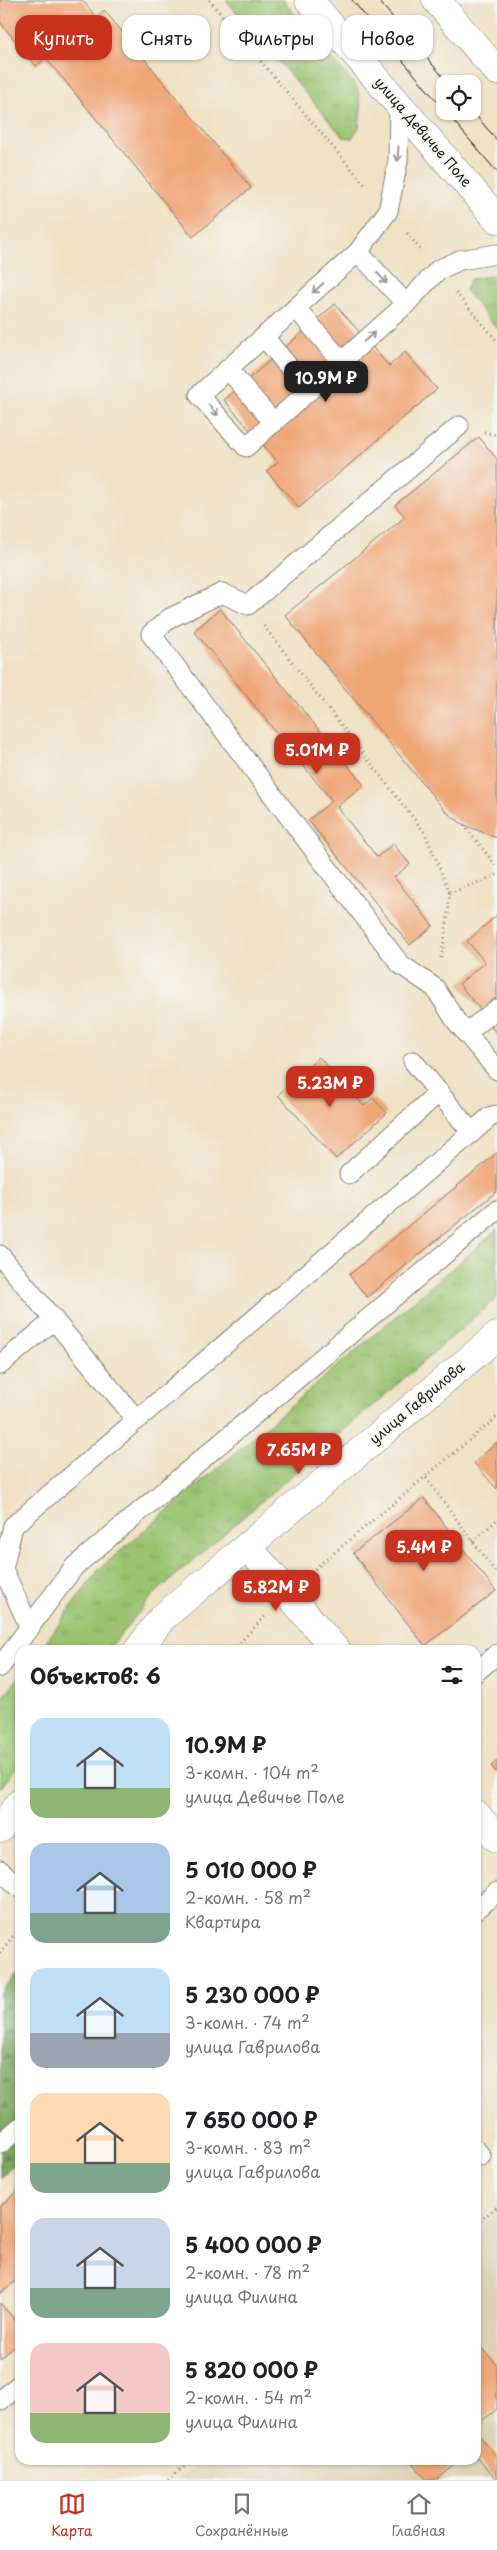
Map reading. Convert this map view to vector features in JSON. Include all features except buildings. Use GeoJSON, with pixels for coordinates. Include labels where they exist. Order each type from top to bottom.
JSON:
{"type":"FeatureCollection","features":[{"type":"Feature","properties":{"kind":"street","name":"улица Девичье Поле"},"geometry":{"type":"LineString","coordinates":[[309,0],[497,220]]}},
{"type":"Feature","properties":{"kind":"street"},"geometry":{"type":"LineString","coordinates":[[436,0],[497,71]]}},
{"type":"Feature","properties":{"kind":"street","name":"улица Гаврилова"},"geometry":{"type":"LineString","coordinates":[[142,1645],[162,1618],[497,1336]]}},
{"type":"Feature","properties":{"kind":"street"},"geometry":{"type":"LineString","coordinates":[[248,1547],[332,1645]]}},
{"type":"Feature","properties":{"kind":"street"},"geometry":{"type":"LineString","coordinates":[[0,1829],[15,1810]]}},
{"type":"Feature","properties":{"kind":"street"},"geometry":{"type":"LineString","coordinates":[[481,1820],[497,1838]]}},
{"type":"Feature","properties":{"kind":"lane"},"geometry":{"type":"LineString","coordinates":[[400,105],[398,161],[388,211],[358,252],[199,395],[246,447],[406,304],[438,270],[460,260],[497,254]]}},
{"type":"Feature","properties":{"kind":"lane"},"geometry":{"type":"LineString","coordinates":[[358,252],[406,304]]}},
{"type":"Feature","properties":{"kind":"lane"},"geometry":{"type":"LineString","coordinates":[[296,308],[342,362]]}},
{"type":"Feature","properties":{"kind":"lane"},"geometry":{"type":"LineString","coordinates":[[264,337],[309,391]]}},
{"type":"Feature","properties":{"kind":"lane"},"geometry":{"type":"LineString","coordinates":[[228,369],[274,423]]}},
{"type":"Feature","properties":{"kind":"lane"},"geometry":{"type":"LineString","coordinates":[[459,426],[248,605],[222,593],[170,618],[151,634],[400,964],[435,988],[466,1033],[497,1070]]}},
{"type":"Feature","properties":{"kind":"lane"},"geometry":{"type":"LineString","coordinates":[[466,1033],[497,1009]]}},
{"type":"Feature","properties":{"kind":"lane"},"geometry":{"type":"LineString","coordinates":[[413,1061],[472,1132]]}},
{"type":"Feature","properties":{"kind":"lane"},"geometry":{"type":"LineString","coordinates":[[349,1174],[439,1092]]}},
{"type":"Feature","properties":{"kind":"lane"},"geometry":{"type":"LineString","coordinates":[[30,1628],[3,1570],[13,1526],[472,1132],[491,1116],[497,1115]]}},
{"type":"Feature","properties":{"kind":"lane"},"geometry":{"type":"LineString","coordinates":[[17,1645],[74,1566],[497,1210]]}},
{"type":"Feature","properties":{"kind":"lane"},"geometry":{"type":"LineString","coordinates":[[0,1255],[137,1420]]}},
{"type":"Feature","properties":{"kind":"lane"},"geometry":{"type":"LineString","coordinates":[[0,1365],[54,1320]]}},
{"type":"Feature","properties":{"kind":"lane"},"geometry":{"type":"LineString","coordinates":[[0,1668],[15,1648]]}},
{"type":"Feature","properties":{"kind":"lane"},"geometry":{"type":"LineString","coordinates":[[481,1668],[497,1654]]}},
{"type":"Feature","properties":{"kind":"lane"},"geometry":{"type":"LineString","coordinates":[[0,1870],[15,1884]]}},
{"type":"Feature","properties":{"kind":"lane"},"geometry":{"type":"LineString","coordinates":[[481,1906],[497,1892]]}},
{"type":"Feature","properties":{"kind":"lane"},"geometry":{"type":"LineString","coordinates":[[0,2144],[15,2131]]}},
{"type":"Feature","properties":{"kind":"lane"},"geometry":{"type":"LineString","coordinates":[[0,2401],[15,2388]]}},
{"type":"Feature","properties":{"kind":"path"},"geometry":{"type":"LineString","coordinates":[[209,0],[497,341]]}},
{"type":"Feature","properties":{"kind":"path"},"geometry":{"type":"LineString","coordinates":[[248,605],[425,833],[450,893],[447,924],[435,988]]}},
{"type":"Feature","properties":{"kind":"path"},"geometry":{"type":"LineString","coordinates":[[464,824],[497,867]]}},
{"type":"Feature","properties":{"kind":"path"},"geometry":{"type":"LineString","coordinates":[[450,893],[497,875]]}},
{"type":"Feature","properties":{"kind":"path"},"geometry":{"type":"LineString","coordinates":[[238,1645],[287,1592],[497,1417]]}},
{"type":"Feature","properties":{"kind":"path"},"geometry":{"type":"LineString","coordinates":[[426,1478],[497,1574]]}},
{"type":"Feature","properties":{"kind":"path"},"geometry":{"type":"LineString","coordinates":[[473,1542],[497,1520]]}},
{"type":"Feature","properties":{"kind":"path"},"geometry":{"type":"LineString","coordinates":[[0,1953],[15,1934]]}},
{"type":"Feature","properties":{"kind":"path"},"geometry":{"type":"LineString","coordinates":[[481,2220],[497,2207]]}},
{"type":"Feature","properties":{"kind":"path"},"geometry":{"type":"LineString","coordinates":[[168,2480],[186,2465]]}},
{"type":"Feature","properties":{"kind":"shaded area"},"geometry":{"type":"Polygon","coordinates":[[[497,2214],[497,2480],[177,2480],[195,2465],[481,2465],[481,2227],[497,2214]]]}},
{"type":"Feature","properties":{"kind":"green space"},"geometry":{"type":"Polygon","coordinates":[[[226,0],[283,0],[296,15],[239,15],[226,0]]]}},
{"type":"Feature","properties":{"kind":"green space"},"geometry":{"type":"Polygon","coordinates":[[[332,58],[358,89],[361,109],[359,127],[352,138],[343,137],[277,60],[332,60],[332,58]]]}},
{"type":"Feature","properties":{"kind":"green space"},"geometry":{"type":"Polygon","coordinates":[[[491,276],[497,279],[497,329],[465,290],[470,279],[491,276]]]}},
{"type":"Feature","properties":{"kind":"green space"},"geometry":{"type":"Polygon","coordinates":[[[497,1230],[497,1298],[153,1595],[112,1645],[44,1645],[99,1569],[497,1230]]]}},
{"type":"Feature","properties":{"kind":"green space"},"geometry":{"type":"Polygon","coordinates":[[[15,1682],[15,1770],[0,1789],[0,1701],[15,1682]]]}},
{"type":"Feature","properties":{"kind":"green space"},"geometry":{"type":"Polygon","coordinates":[[[15,1975],[15,2162],[0,2178],[0,1993],[15,1975]]]}},
{"type":"Feature","properties":{"kind":"tram line"},"geometry":{"type":"LineString","coordinates":[[352,0],[436,100]]}},
{"type":"Feature","properties":{"kind":"tram line"},"geometry":{"type":"LineString","coordinates":[[378,0],[441,75]]}},
{"type":"Feature","properties":{"kind":"tram line"},"geometry":{"type":"LineString","coordinates":[[453,120],[497,172]]}},
{"type":"Feature","properties":{"kind":"tram line"},"geometry":{"type":"LineString","coordinates":[[480,120],[497,140]]}}]}
